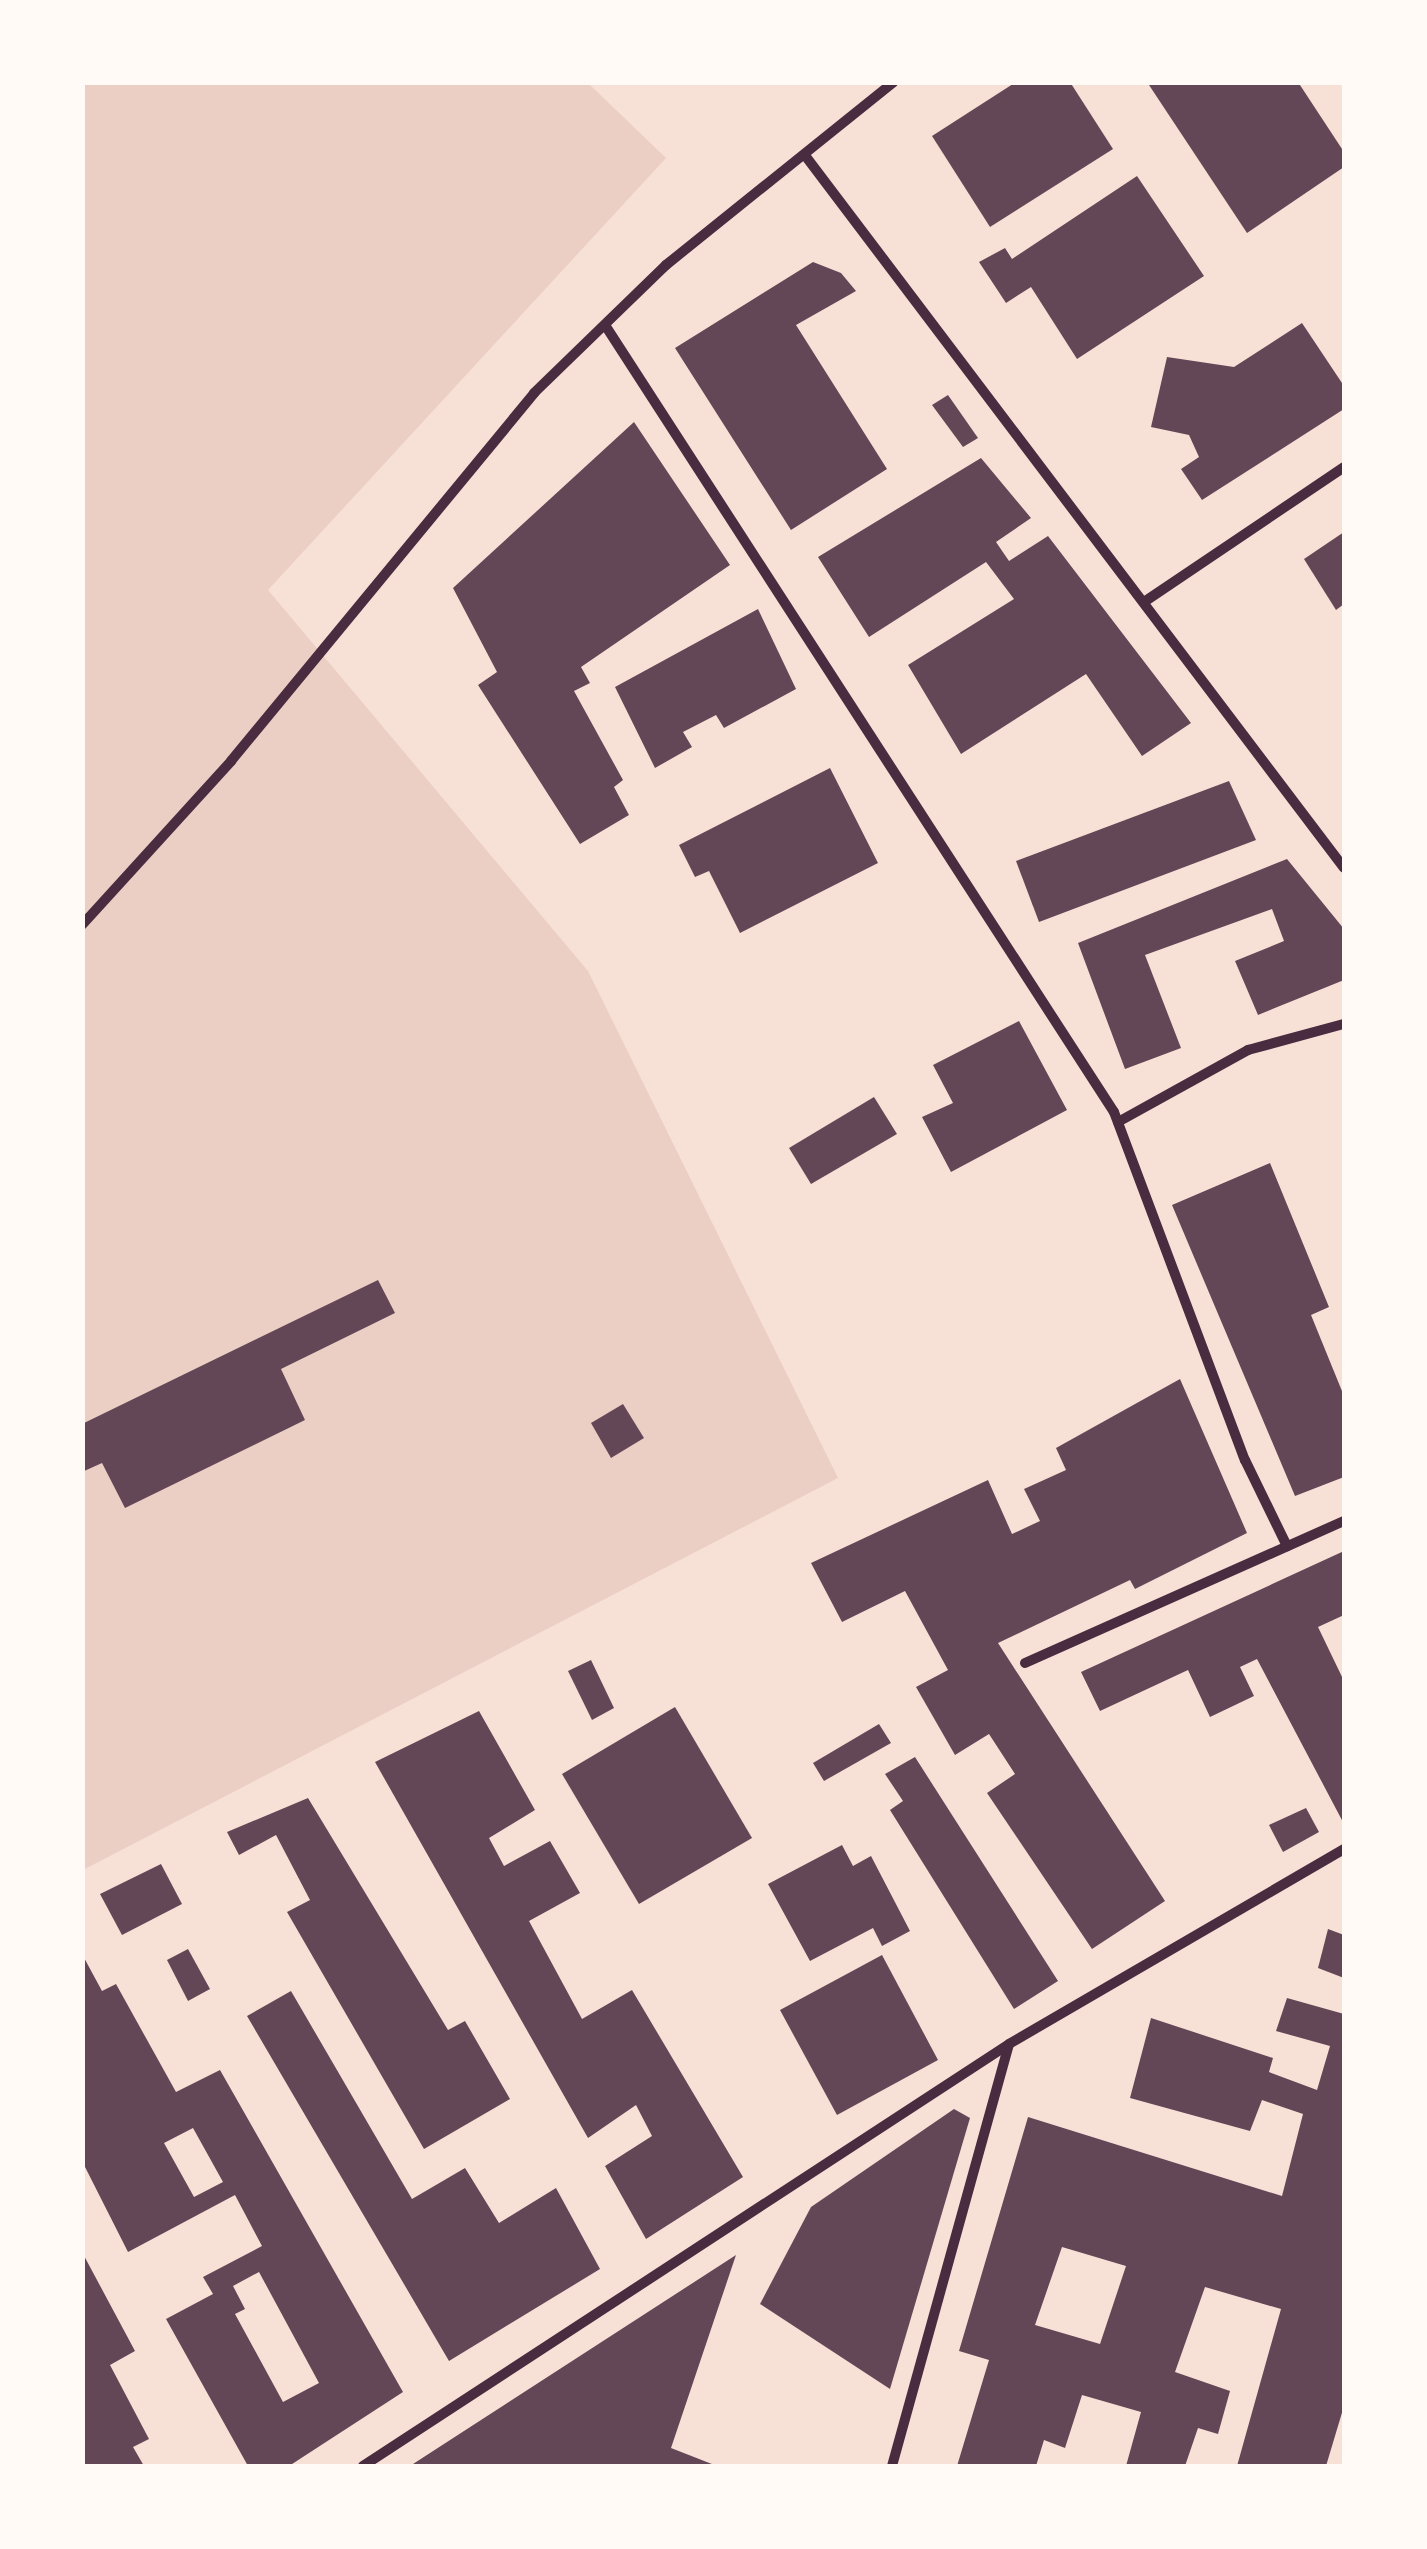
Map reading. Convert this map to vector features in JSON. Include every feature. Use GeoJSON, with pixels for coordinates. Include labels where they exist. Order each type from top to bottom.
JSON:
{"type":"FeatureCollection","features":[{"type":"Feature","properties":{"kind":"street"},"geometry":{"type":"LineString","coordinates":[[82,924],[231,761],[534,393],[666,266],[807,158],[894,82]]}},
{"type":"Feature","properties":{"kind":"street"},"geometry":{"type":"LineString","coordinates":[[807,158],[1344,868]]}},
{"type":"Feature","properties":{"kind":"street"},"geometry":{"type":"LineString","coordinates":[[604,325],[1118,1122],[1246,1460],[1286,1546]]}},
{"type":"Feature","properties":{"kind":"street"},"geometry":{"type":"LineString","coordinates":[[1144,602],[1344,467]]}},
{"type":"Feature","properties":{"kind":"street"},"geometry":{"type":"LineString","coordinates":[[1118,1122],[1248,1050],[1344,1024]]}},
{"type":"Feature","properties":{"kind":"street"},"geometry":{"type":"LineString","coordinates":[[1025,1664],[1344,1521]]}},
{"type":"Feature","properties":{"kind":"street"},"geometry":{"type":"LineString","coordinates":[[363,2466],[1010,2044],[1344,1848]]}},
{"type":"Feature","properties":{"kind":"street"},"geometry":{"type":"LineString","coordinates":[[892,2466],[1010,2044]]}},
{"type":"Feature","properties":{"kind":"shaded area"},"geometry":{"type":"Polygon","coordinates":[[[83,83],[588,83],[666,158],[268,590],[588,971],[838,1478],[83,1870],[83,83]]]}},
{"type":"Feature","properties":{"kind":"building"},"geometry":{"type":"Polygon","coordinates":[[[1016,82],[1070,82],[1113,149],[990,227],[932,136],[1016,82]]]}},
{"type":"Feature","properties":{"kind":"building"},"geometry":{"type":"Polygon","coordinates":[[[1147,82],[1298,82],[1344,152],[1344,167],[1247,233],[1147,82]]]}},
{"type":"Feature","properties":{"kind":"building"},"geometry":{"type":"Polygon","coordinates":[[[1137,176],[1204,276],[1077,359],[1031,287],[1006,303],[979,262],[1005,248],[1012,259],[1137,176]]]}},
{"type":"Feature","properties":{"kind":"building"},"geometry":{"type":"Polygon","coordinates":[[[813,262],[841,273],[856,291],[796,325],[887,469],[791,530],[675,348],[813,262]]]}},
{"type":"Feature","properties":{"kind":"building"},"geometry":{"type":"Polygon","coordinates":[[[1302,323],[1344,386],[1344,409],[1202,500],[1181,469],[1199,457],[1189,435],[1151,427],[1167,357],[1234,367],[1302,323]]]}},
{"type":"Feature","properties":{"kind":"building"},"geometry":{"type":"Polygon","coordinates":[[[948,395],[978,438],[963,447],[932,405],[948,395]]]}},
{"type":"Feature","properties":{"kind":"building"},"geometry":{"type":"Polygon","coordinates":[[[634,422],[730,565],[581,667],[590,683],[574,691],[623,780],[614,787],[629,815],[580,844],[478,685],[497,672],[453,588],[634,422]]]}},
{"type":"Feature","properties":{"kind":"building"},"geometry":{"type":"Polygon","coordinates":[[[981,458],[1031,518],[996,542],[1009,561],[1048,536],[1191,723],[1142,756],[1086,674],[961,754],[908,665],[1014,599],[986,562],[869,637],[818,557],[981,458]]]}},
{"type":"Feature","properties":{"kind":"building"},"geometry":{"type":"Polygon","coordinates":[[[1344,532],[1344,604],[1336,610],[1304,559],[1344,532]]]}},
{"type":"Feature","properties":{"kind":"building"},"geometry":{"type":"Polygon","coordinates":[[[758,609],[796,689],[724,728],[716,715],[683,732],[692,747],[655,768],[615,687],[758,609]]]}},
{"type":"Feature","properties":{"kind":"building"},"geometry":{"type":"Polygon","coordinates":[[[830,768],[878,863],[740,933],[709,871],[695,877],[679,845],[830,768]]]}},
{"type":"Feature","properties":{"kind":"building"},"geometry":{"type":"Polygon","coordinates":[[[1229,781],[1256,840],[1039,922],[1016,861],[1229,781]]]}},
{"type":"Feature","properties":{"kind":"building"},"geometry":{"type":"Polygon","coordinates":[[[1287,859],[1344,929],[1344,980],[1258,1015],[1235,961],[1284,941],[1272,909],[1145,955],[1181,1048],[1125,1069],[1078,943],[1287,859]]]}},
{"type":"Feature","properties":{"kind":"building"},"geometry":{"type":"Polygon","coordinates":[[[1019,1021],[1067,1110],[951,1172],[922,1117],[953,1103],[933,1065],[1019,1021]]]}},
{"type":"Feature","properties":{"kind":"building"},"geometry":{"type":"Polygon","coordinates":[[[874,1097],[897,1134],[811,1184],[789,1148],[874,1097]]]}},
{"type":"Feature","properties":{"kind":"building"},"geometry":{"type":"Polygon","coordinates":[[[1270,1163],[1329,1307],[1311,1315],[1344,1396],[1344,1477],[1295,1496],[1172,1205],[1270,1163]]]}},
{"type":"Feature","properties":{"kind":"building"},"geometry":{"type":"Polygon","coordinates":[[[378,1280],[395,1313],[281,1369],[305,1420],[125,1508],[102,1463],[82,1472],[82,1424],[378,1280]]]}},
{"type":"Feature","properties":{"kind":"building"},"geometry":{"type":"Polygon","coordinates":[[[1180,1379],[1247,1533],[1135,1589],[1130,1580],[998,1643],[1165,1901],[1092,1949],[987,1793],[1015,1774],[989,1734],[955,1755],[916,1687],[948,1670],[905,1591],[842,1622],[811,1563],[988,1480],[1012,1534],[1040,1521],[1024,1489],[1066,1470],[1056,1448],[1180,1379]]]}},
{"type":"Feature","properties":{"kind":"building"},"geometry":{"type":"Polygon","coordinates":[[[623,1404],[644,1438],[611,1458],[591,1423],[623,1404]]]}},
{"type":"Feature","properties":{"kind":"building"},"geometry":{"type":"Polygon","coordinates":[[[1344,1551],[1344,1615],[1318,1627],[1344,1681],[1344,1824],[1257,1659],[1240,1667],[1254,1696],[1210,1717],[1188,1670],[1100,1711],[1081,1672],[1344,1551]]]}},
{"type":"Feature","properties":{"kind":"building"},"geometry":{"type":"Polygon","coordinates":[[[591,1660],[614,1708],[592,1720],[568,1671],[591,1660]]]}},
{"type":"Feature","properties":{"kind":"building"},"geometry":{"type":"Polygon","coordinates":[[[675,1707],[752,1838],[639,1904],[562,1774],[675,1707]]]}},
{"type":"Feature","properties":{"kind":"building"},"geometry":{"type":"Polygon","coordinates":[[[479,1711],[535,1810],[489,1838],[504,1866],[550,1841],[580,1893],[529,1921],[582,2019],[632,1990],[743,2177],[646,2239],[605,2166],[652,2136],[636,2105],[588,2138],[375,1762],[479,1711]]]}},
{"type":"Feature","properties":{"kind":"building"},"geometry":{"type":"Polygon","coordinates":[[[879,1724],[891,1743],[824,1781],[813,1763],[879,1724]]]}},
{"type":"Feature","properties":{"kind":"building"},"geometry":{"type":"Polygon","coordinates":[[[915,1757],[1058,1981],[1014,2009],[890,1810],[903,1801],[885,1774],[915,1757]]]}},
{"type":"Feature","properties":{"kind":"building"},"geometry":{"type":"Polygon","coordinates":[[[308,1798],[448,2030],[465,2021],[510,2099],[424,2149],[287,1912],[310,1900],[276,1835],[239,1855],[227,1832],[308,1798]]]}},
{"type":"Feature","properties":{"kind":"building"},"geometry":{"type":"Polygon","coordinates":[[[1306,1808],[1319,1832],[1283,1852],[1269,1825],[1306,1808]]]}},
{"type":"Feature","properties":{"kind":"building"},"geometry":{"type":"Polygon","coordinates":[[[842,1845],[853,1866],[871,1856],[910,1931],[882,1946],[873,1928],[810,1961],[768,1884],[842,1845]]]}},
{"type":"Feature","properties":{"kind":"building"},"geometry":{"type":"Polygon","coordinates":[[[161,1864],[182,1904],[122,1935],[100,1894],[161,1864]]]}},
{"type":"Feature","properties":{"kind":"building"},"geometry":{"type":"Polygon","coordinates":[[[1328,1929],[1344,1935],[1344,1978],[1318,1968],[1328,1929]]]}},
{"type":"Feature","properties":{"kind":"building"},"geometry":{"type":"Polygon","coordinates":[[[188,1949],[210,1989],[188,2001],[167,1960],[188,1949]]]}},
{"type":"Feature","properties":{"kind":"building"},"geometry":{"type":"Polygon","coordinates":[[[82,1954],[102,1991],[116,1984],[176,2092],[220,2070],[403,2392],[289,2466],[248,2466],[166,2319],[213,2294],[203,2277],[262,2246],[235,2195],[128,2252],[82,2161],[82,1954]],[[193,2128],[164,2143],[194,2197],[223,2182],[193,2128]],[[259,2272],[233,2286],[245,2309],[235,2314],[283,2402],[319,2383],[259,2272]]]}},
{"type":"Feature","properties":{"kind":"building"},"geometry":{"type":"Polygon","coordinates":[[[882,1955],[938,2060],[837,2115],[780,2010],[882,1955]]]}},
{"type":"Feature","properties":{"kind":"building"},"geometry":{"type":"Polygon","coordinates":[[[291,1991],[412,2199],[465,2168],[499,2223],[556,2188],[600,2269],[449,2361],[247,2016],[291,1991]]]}},
{"type":"Feature","properties":{"kind":"building"},"geometry":{"type":"Polygon","coordinates":[[[1287,1998],[1344,2014],[1344,2406],[1326,2466],[1237,2466],[1281,2309],[1205,2287],[1175,2372],[1230,2391],[1218,2434],[1198,2428],[1185,2466],[1126,2466],[1141,2412],[1082,2395],[1065,2448],[1044,2440],[1036,2466],[957,2466],[989,2360],[959,2351],[1028,2117],[1282,2196],[1303,2114],[1262,2100],[1250,2131],[1130,2098],[1151,2018],[1273,2058],[1269,2072],[1317,2090],[1330,2046],[1276,2031],[1287,1998]],[[1062,2247],[1035,2325],[1100,2344],[1126,2266],[1062,2247]]]}},
{"type":"Feature","properties":{"kind":"building"},"geometry":{"type":"Polygon","coordinates":[[[954,2109],[970,2118],[890,2389],[760,2304],[811,2207],[954,2109]]]}},
{"type":"Feature","properties":{"kind":"building"},"geometry":{"type":"Polygon","coordinates":[[[82,2252],[135,2351],[110,2365],[149,2439],[133,2447],[144,2466],[82,2466],[82,2252]]]}},
{"type":"Feature","properties":{"kind":"building"},"geometry":{"type":"Polygon","coordinates":[[[736,2255],[671,2448],[717,2466],[413,2464],[736,2255]]]}}]}
